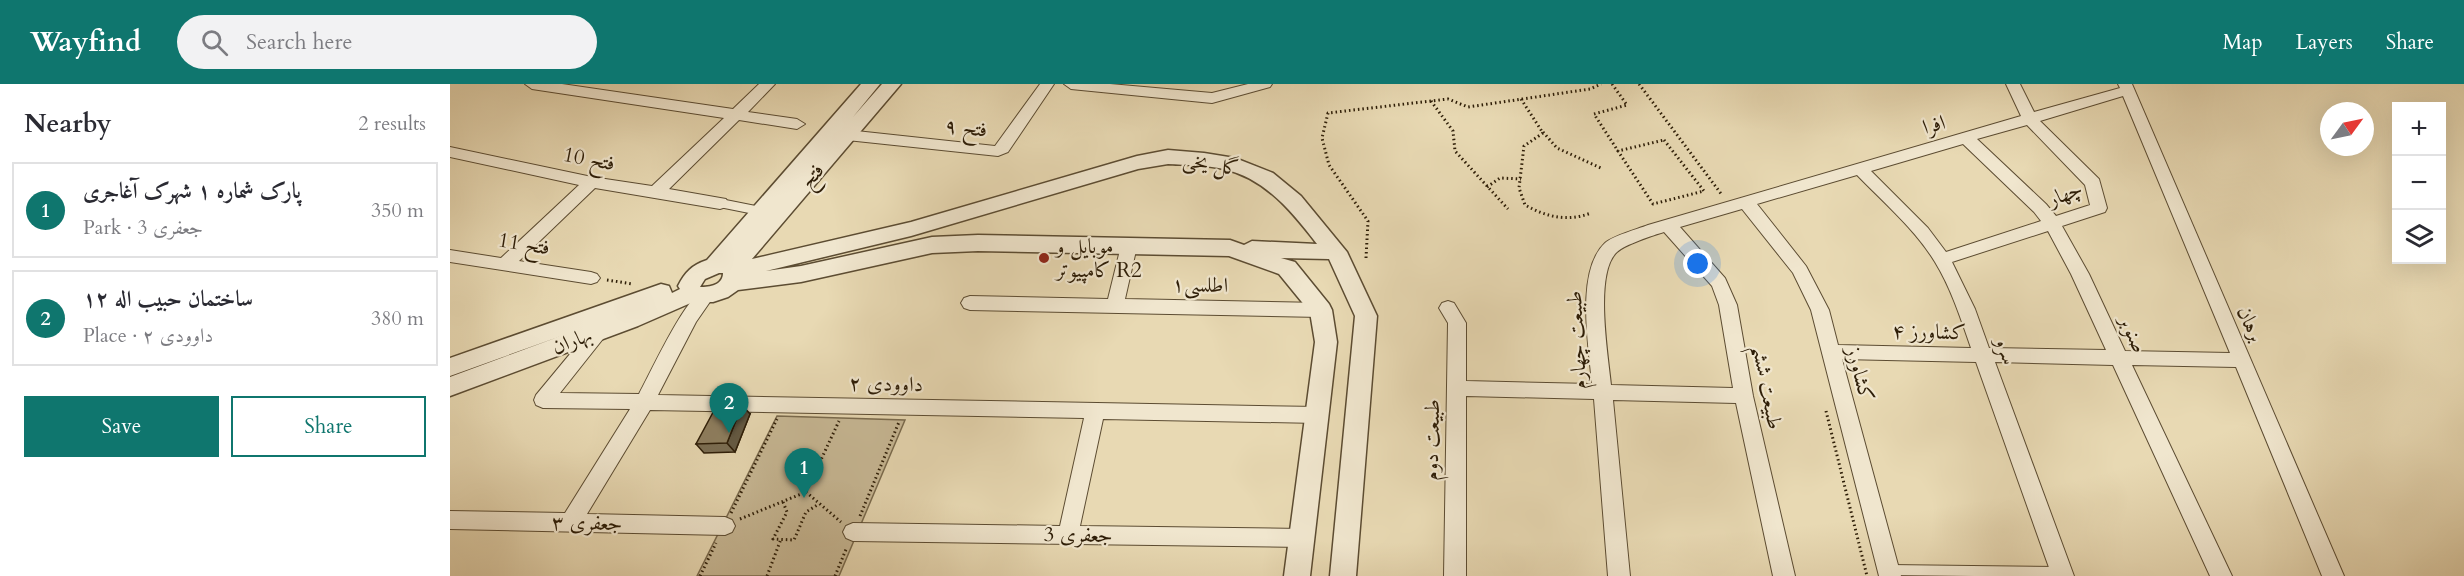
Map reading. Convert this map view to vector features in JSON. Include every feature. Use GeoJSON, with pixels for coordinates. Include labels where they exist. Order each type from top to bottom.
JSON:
{"type":"FeatureCollection","features":[{"type":"Feature","properties":{"kind":"street"},"geometry":{"type":"LineString","coordinates":[[532,84],[613,89],[797,124]]}},
{"type":"Feature","properties":{"kind":"street"},"geometry":{"type":"LineString","coordinates":[[656,192],[768,84]]}},
{"type":"Feature","properties":{"kind":"street","name":"فتح"},"geometry":{"type":"LineString","coordinates":[[727,272],[760,212],[871,84]]}},
{"type":"Feature","properties":{"kind":"street","name":"فتح"},"geometry":{"type":"LineString","coordinates":[[727,272],[892,84]]}},
{"type":"Feature","properties":{"kind":"street","name":"فتح ۹"},"geometry":{"type":"LineString","coordinates":[[847,135],[998,151],[1003,148],[1047,84]]}},
{"type":"Feature","properties":{"kind":"street"},"geometry":{"type":"LineString","coordinates":[[1071,84],[1168,90],[1212,98],[1265,84]]}},
{"type":"Feature","properties":{"kind":"street"},"geometry":{"type":"LineString","coordinates":[[2013,84],[2030,119]]}},
{"type":"Feature","properties":{"kind":"street","name":"افرا"},"geometry":{"type":"LineString","coordinates":[[1738,205],[2030,119],[2126,87]]}},
{"type":"Feature","properties":{"kind":"street","name":"برهان"},"geometry":{"type":"LineString","coordinates":[[2126,87],[2333,576]]}},
{"type":"Feature","properties":{"kind":"street","name":"چهار"},"geometry":{"type":"LineString","coordinates":[[1942,259],[2099,208],[2093,183],[2030,119]]}},
{"type":"Feature","properties":{"kind":"street","name":"صنوبر"},"geometry":{"type":"LineString","coordinates":[[1966,138],[2040,208],[2052,224],[2080,274],[2222,576]]}},
{"type":"Feature","properties":{"kind":"street","name":"فتح 10"},"geometry":{"type":"LineString","coordinates":[[450,152],[592,182],[720,203]]}},
{"type":"Feature","properties":{"kind":"street","name":"گل یخی"},"geometry":{"type":"LineString","coordinates":[[727,272],[911,229],[1137,163],[1168,157],[1228,163],[1266,178],[1294,201],[1336,252],[1366,316],[1343,576]]}},
{"type":"Feature","properties":{"kind":"street","name":"سرو"},"geometry":{"type":"LineString","coordinates":[[1860,169],[1922,232],[1942,259],[1966,309],[2063,574]]}},
{"type":"Feature","properties":{"kind":"street"},"geometry":{"type":"LineString","coordinates":[[505,264],[592,182]]}},
{"type":"Feature","properties":{"kind":"street","name":"طبیعت چهارم"},"geometry":{"type":"LineString","coordinates":[[1619,576],[1596,321],[1596,273],[1611,247],[1668,225],[1738,205]]}},
{"type":"Feature","properties":{"kind":"street","name":"کشاورز"},"geometry":{"type":"LineString","coordinates":[[1738,205],[1800,270],[1820,310],[1889,573]]}},
{"type":"Feature","properties":{"kind":"street","name":"طبیعت ششم"},"geometry":{"type":"LineString","coordinates":[[1668,225],[1719,283],[1728,305],[1744,396],[1784,576]]}},
{"type":"Feature","properties":{"kind":"street"},"geometry":{"type":"LineString","coordinates":[[570,523],[645,401],[689,318],[702,270],[801,274],[932,245],[978,243],[1336,252]]}},
{"type":"Feature","properties":{"kind":"street"},"geometry":{"type":"LineString","coordinates":[[1114,306],[1129,246]]}},
{"type":"Feature","properties":{"kind":"street"},"geometry":{"type":"LineString","coordinates":[[1230,248],[1287,268],[1321,310],[1326,342],[1297,576]]}},
{"type":"Feature","properties":{"kind":"street","name":"فتح 11"},"geometry":{"type":"LineString","coordinates":[[450,256],[591,278]]}},
{"type":"Feature","properties":{"kind":"street","name":"بهاران"},"geometry":{"type":"LineString","coordinates":[[450,387],[630,320],[696,290]]}},
{"type":"Feature","properties":{"kind":"street","name":"بهاران"},"geometry":{"type":"LineString","coordinates":[[450,367],[696,290]]}},
{"type":"Feature","properties":{"kind":"street","name":"اطلسی۱"},"geometry":{"type":"LineString","coordinates":[[970,303],[1321,310]]}},
{"type":"Feature","properties":{"kind":"street","name":"طبیعت دوم"},"geometry":{"type":"LineString","coordinates":[[1448,308],[1457,323],[1455,576]]}},
{"type":"Feature","properties":{"kind":"street","name":"داوودی ۲"},"geometry":{"type":"LineString","coordinates":[[600,330],[543,400],[1318,416]]}},
{"type":"Feature","properties":{"kind":"street","name":"کشاورز ۴"},"geometry":{"type":"LineString","coordinates":[[1831,352],[2242,360]]}},
{"type":"Feature","properties":{"kind":"street"},"geometry":{"type":"LineString","coordinates":[[1456,388],[1744,396]]}},
{"type":"Feature","properties":{"kind":"street"},"geometry":{"type":"LineString","coordinates":[[1068,535],[1095,411]]}},
{"type":"Feature","properties":{"kind":"street","name":"جعفری ۳"},"geometry":{"type":"LineString","coordinates":[[450,520],[725,526]]}},
{"type":"Feature","properties":{"kind":"street","name":"3 جعفری"},"geometry":{"type":"LineString","coordinates":[[854,532],[1302,538]]}},
{"type":"Feature","properties":{"kind":"lane"},"geometry":{"type":"LineString","coordinates":[[720,203],[760,212]]}},
{"type":"Feature","properties":{"kind":"lane"},"geometry":{"type":"LineString","coordinates":[[1889,573],[2063,574]]}},
{"type":"Feature","properties":{"kind":"path"},"geometry":{"type":"LineString","coordinates":[[1366,258],[1368,221],[1329,165],[1322,138],[1328,113],[1448,99],[1468,107],[1590,89],[1600,84]]}},
{"type":"Feature","properties":{"kind":"path"},"geometry":{"type":"LineString","coordinates":[[1612,84],[1627,105],[1594,114],[1618,151],[1653,204],[1704,191],[1664,140],[1618,151]]}},
{"type":"Feature","properties":{"kind":"path"},"geometry":{"type":"LineString","coordinates":[[1638,84],[1738,205]]}},
{"type":"Feature","properties":{"kind":"path"},"geometry":{"type":"LineString","coordinates":[[1521,99],[1557,148],[1603,169]]}},
{"type":"Feature","properties":{"kind":"path"},"geometry":{"type":"LineString","coordinates":[[1431,101],[1453,131],[1455,151],[1508,209]]}},
{"type":"Feature","properties":{"kind":"path"},"geometry":{"type":"LineString","coordinates":[[1542,130],[1543,132],[1524,146],[1519,188],[1525,205],[1539,213],[1561,219],[1579,219],[1592,213]]}},
{"type":"Feature","properties":{"kind":"path"},"geometry":{"type":"LineString","coordinates":[[1486,187],[1500,178],[1521,179]]}},
{"type":"Feature","properties":{"kind":"path"},"geometry":{"type":"LineString","coordinates":[[591,278],[635,284]]}},
{"type":"Feature","properties":{"kind":"path"},"geometry":{"type":"LineString","coordinates":[[700,576],[784,404]]}},
{"type":"Feature","properties":{"kind":"path"},"geometry":{"type":"LineString","coordinates":[[725,526],[806,492],[846,405]]}},
{"type":"Feature","properties":{"kind":"path"},"geometry":{"type":"LineString","coordinates":[[835,576],[906,407]]}},
{"type":"Feature","properties":{"kind":"path"},"geometry":{"type":"LineString","coordinates":[[1826,407],[1867,576]]}},
{"type":"Feature","properties":{"kind":"path"},"geometry":{"type":"LineString","coordinates":[[806,492],[854,532]]}},
{"type":"Feature","properties":{"kind":"path"},"geometry":{"type":"LineString","coordinates":[[783,502],[787,512],[773,539],[794,540],[806,512],[819,504]]}},
{"type":"Feature","properties":{"kind":"path"},"geometry":{"type":"LineString","coordinates":[[767,576],[782,539]]}},
{"type":"Feature","properties":{"kind":"shaded area"},"geometry":{"type":"Polygon","coordinates":[[[777,416],[905,420],[839,576],[697,576],[777,416]]]}},
{"type":"Feature","properties":{"kind":"building"},"geometry":{"type":"Polygon","coordinates":[[[717,405],[742,405],[727,443],[696,444],[717,405]]]}},
{"type":"Feature","properties":{"kind":"place","name":"موبایل و کامپیوتر R2"},"geometry":{"type":"Point","coordinates":[1044,258]}},
{"type":"Feature","properties":{"kind":"place","name":"ساختمان حبیب اله ۱۲"},"geometry":{"type":"Point","coordinates":[729,433]}},
{"type":"Feature","properties":{"kind":"place","name":"پارک شماره ۱ شهرک آغاجری"},"geometry":{"type":"Point","coordinates":[804,498]}}]}
